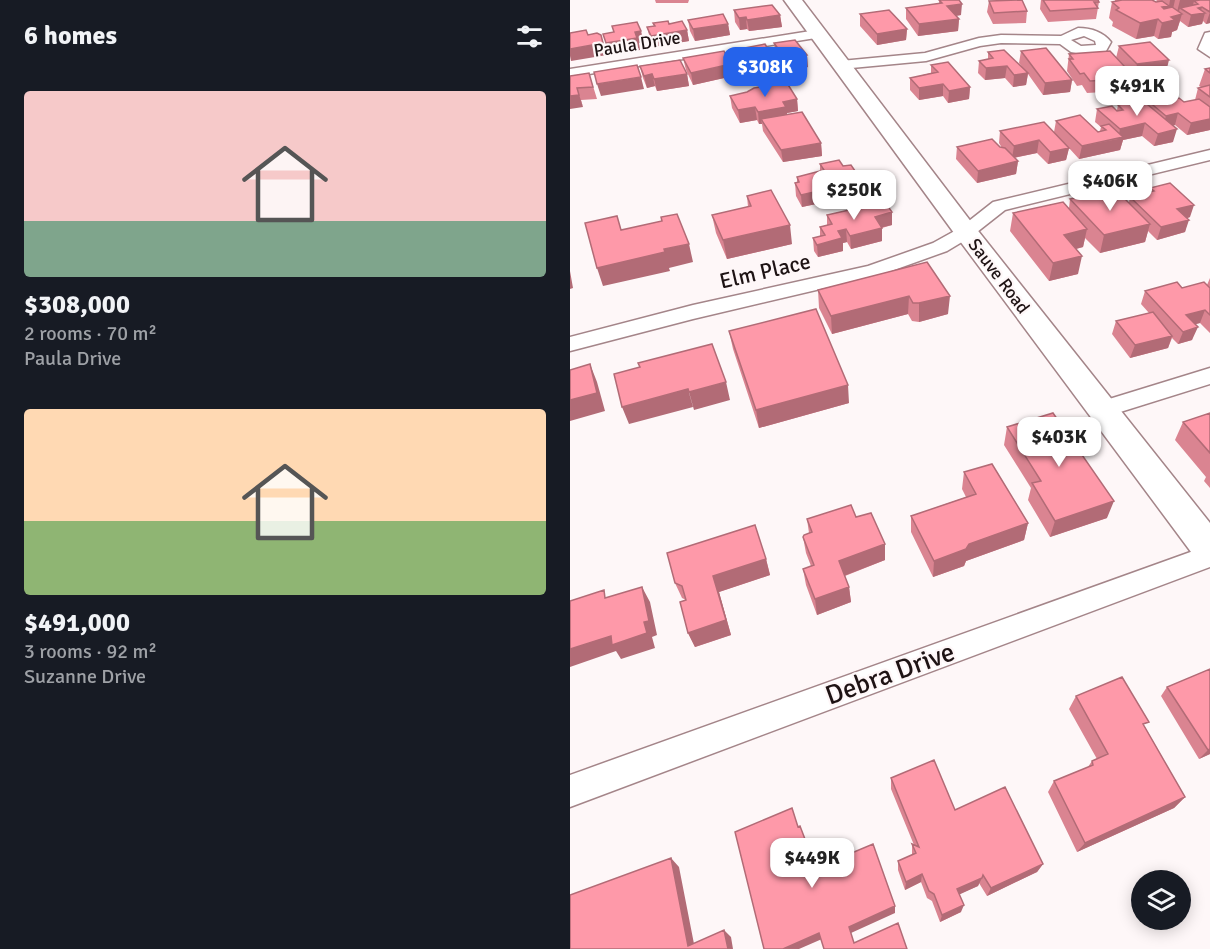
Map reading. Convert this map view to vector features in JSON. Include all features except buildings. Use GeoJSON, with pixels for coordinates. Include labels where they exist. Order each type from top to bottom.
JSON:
{"type":"FeatureCollection","features":[{"type":"Feature","properties":{"kind":"street","name":"Sauve Road"},"geometry":{"type":"LineString","coordinates":[[793,0],[1101,410],[1210,549]]}},
{"type":"Feature","properties":{"kind":"street","name":"Paula Drive"},"geometry":{"type":"LineString","coordinates":[[570,73],[817,34]]}},
{"type":"Feature","properties":{"kind":"street"},"geometry":{"type":"LineString","coordinates":[[841,65],[926,57],[979,42],[1001,39],[1064,40]]}},
{"type":"Feature","properties":{"kind":"street","name":"Elm Place"},"geometry":{"type":"LineString","coordinates":[[570,344],[693,312],[873,271],[940,247],[966,232],[999,206],[1210,155]]}},
{"type":"Feature","properties":{"kind":"street"},"geometry":{"type":"LineString","coordinates":[[1101,410],[1210,376]]}},
{"type":"Feature","properties":{"kind":"street","name":"Debra Drive"},"geometry":{"type":"LineString","coordinates":[[570,791],[1210,556]]}}]}
